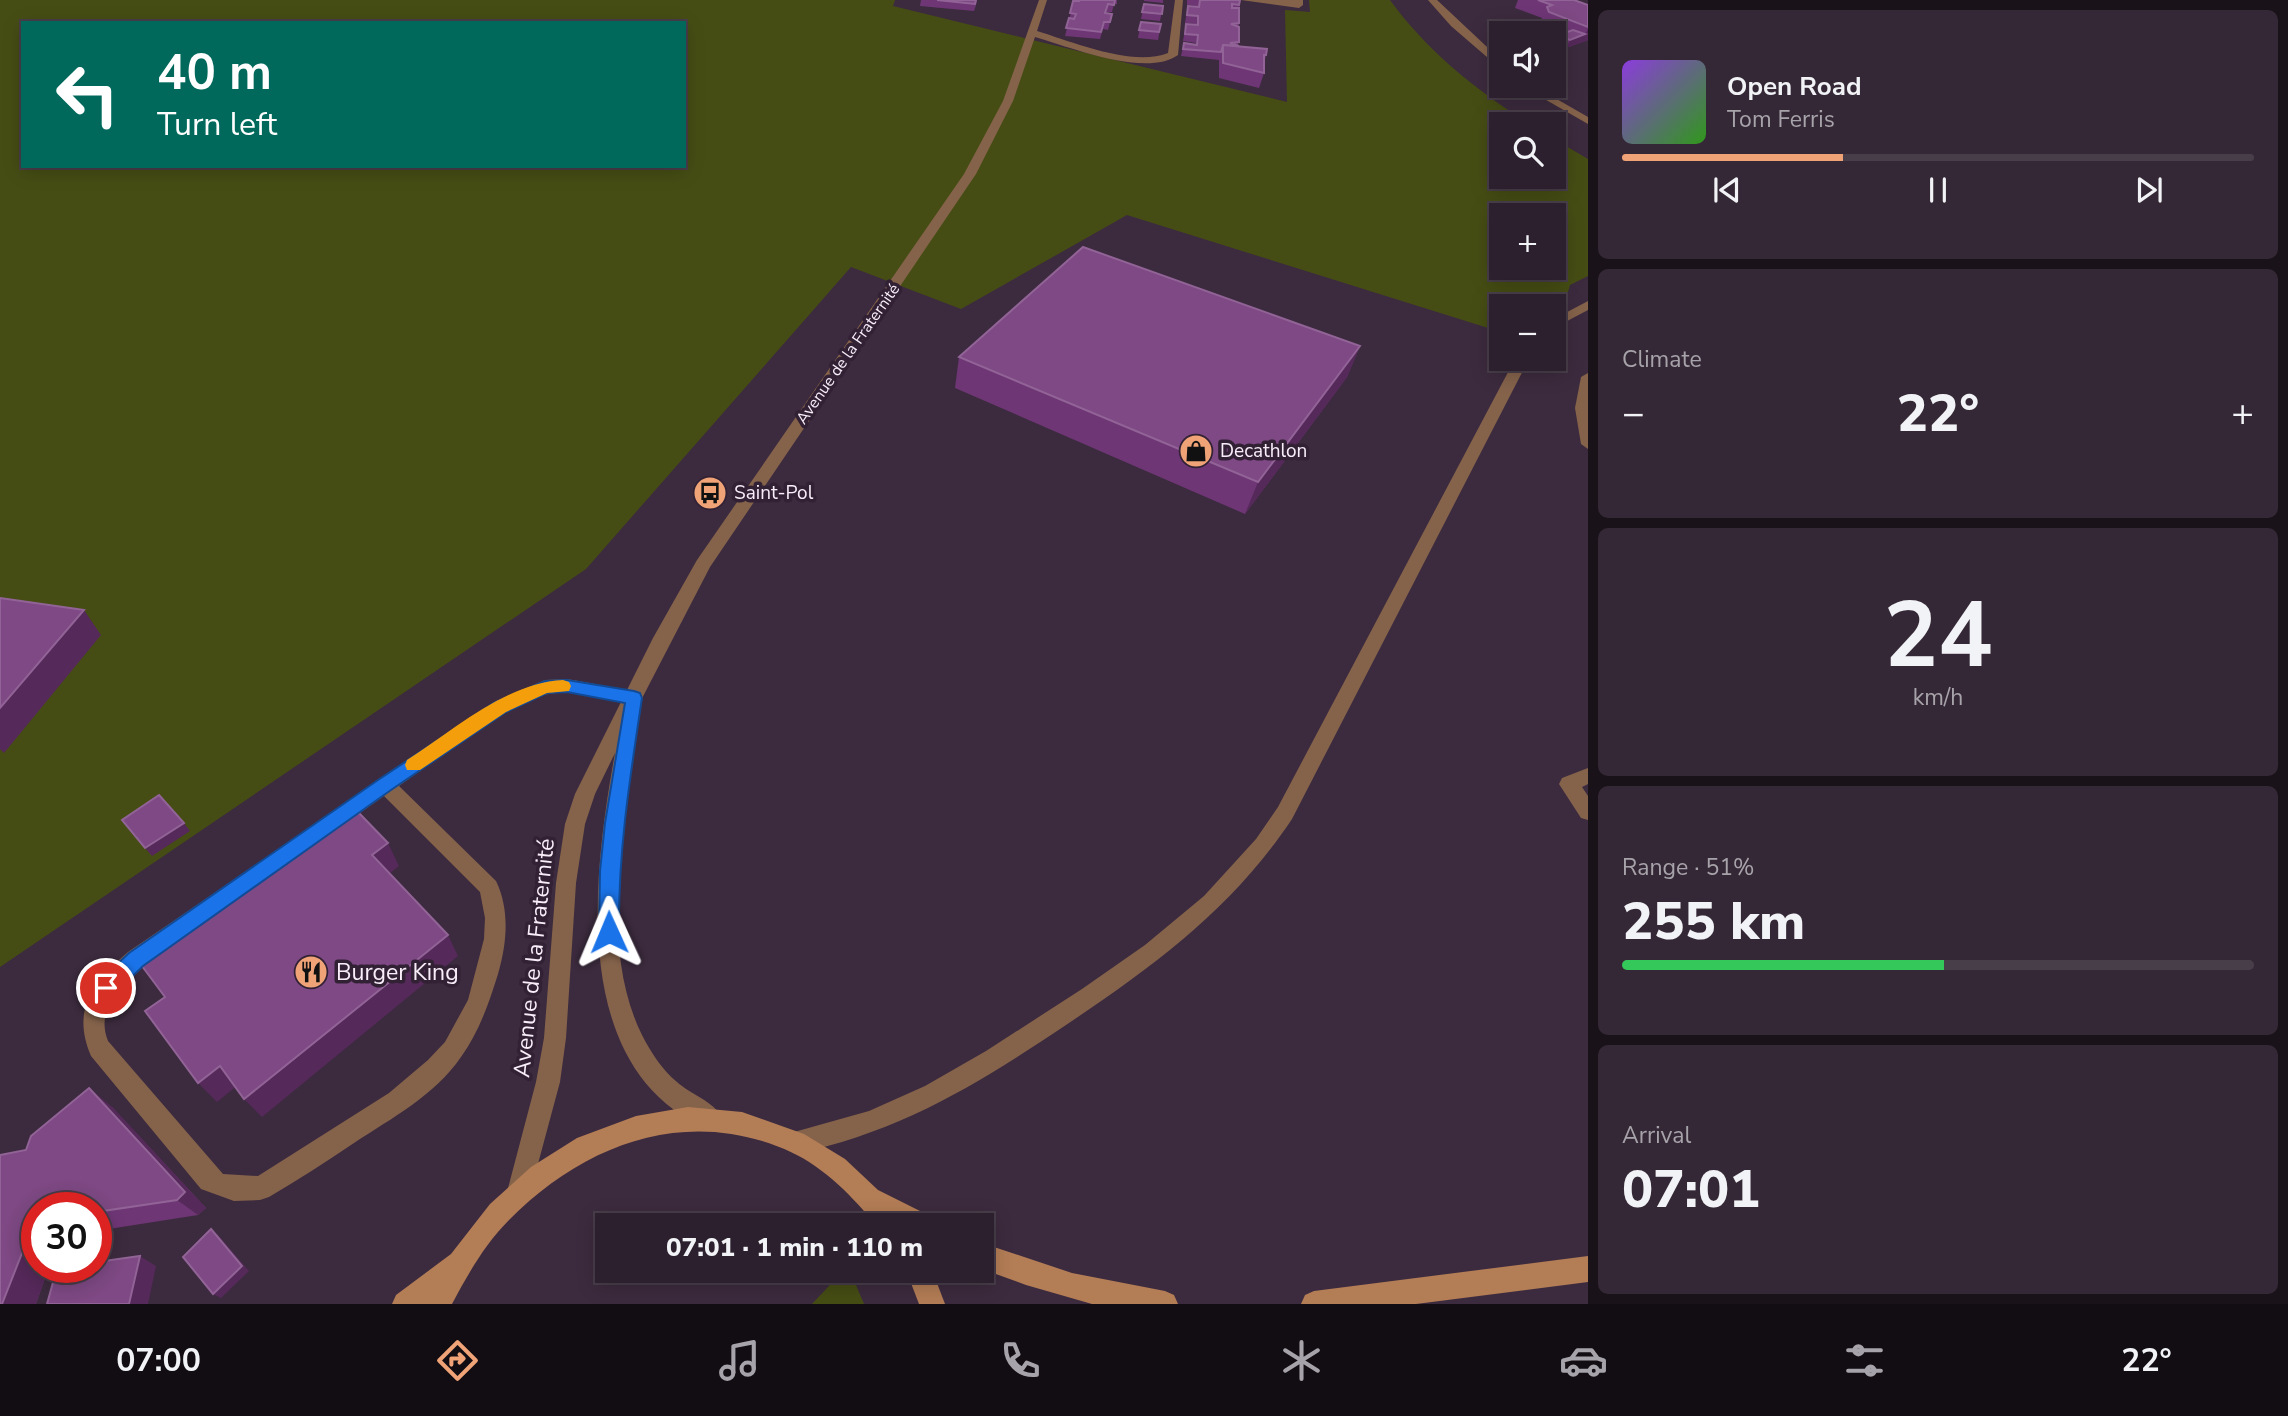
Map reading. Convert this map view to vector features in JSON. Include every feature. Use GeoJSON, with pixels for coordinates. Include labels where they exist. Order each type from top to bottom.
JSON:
{"type":"FeatureCollection","features":[{"type":"Feature","properties":{"kind":"main road"},"geometry":{"type":"LineString","coordinates":[[438,1304],[462,1259],[498,1212],[519,1192],[571,1153],[617,1133],[655,1122],[713,1120],[740,1123],[795,1142],[830,1163],[871,1199],[882,1213]]}},
{"type":"Feature","properties":{"kind":"main road"},"geometry":{"type":"LineString","coordinates":[[871,1199],[898,1213]]}},
{"type":"Feature","properties":{"kind":"main road"},"geometry":{"type":"LineString","coordinates":[[405,1304],[462,1259]]}},
{"type":"Feature","properties":{"kind":"main road"},"geometry":{"type":"LineString","coordinates":[[994,1260],[1061,1283],[1165,1304]]}},
{"type":"Feature","properties":{"kind":"main road"},"geometry":{"type":"LineString","coordinates":[[1314,1304],[1588,1269]]}},
{"type":"Feature","properties":{"kind":"main road"},"geometry":{"type":"LineString","coordinates":[[924,1283],[932,1304]]}},
{"type":"Feature","properties":{"kind":"street","name":"Avenue de la Fraternité"},"geometry":{"type":"LineString","coordinates":[[519,1192],[539,1125],[555,1038],[566,883],[575,824],[597,766],[634,698],[662,638],[717,542],[966,182],[1008,101],[1043,0]]}},
{"type":"Feature","properties":{"kind":"street"},"geometry":{"type":"LineString","coordinates":[[1033,33],[1137,60],[1165,59],[1174,55],[1179,0]]}},
{"type":"Feature","properties":{"kind":"street"},"geometry":{"type":"LineString","coordinates":[[1245,0],[1299,2]]}},
{"type":"Feature","properties":{"kind":"street"},"geometry":{"type":"LineString","coordinates":[[1432,0],[1462,33],[1489,57]]}},
{"type":"Feature","properties":{"kind":"street"},"geometry":{"type":"LineString","coordinates":[[1548,98],[1588,121]]}},
{"type":"Feature","properties":{"kind":"street"},"geometry":{"type":"LineString","coordinates":[[1566,317],[1588,305]]}},
{"type":"Feature","properties":{"kind":"street"},"geometry":{"type":"LineString","coordinates":[[795,1142],[834,1135],[867,1125],[953,1086],[1150,955],[1185,927],[1245,870],[1266,845],[1286,813],[1516,371]]}},
{"type":"Feature","properties":{"kind":"street"},"geometry":{"type":"LineString","coordinates":[[1588,377],[1582,408],[1588,444]]}},
{"type":"Feature","properties":{"kind":"street"},"geometry":{"type":"LineString","coordinates":[[384,785],[489,887],[495,902],[496,926],[481,1002],[448,1059],[403,1099],[260,1188],[240,1191],[223,1187],[210,1180],[99,1048],[93,1036],[95,1005],[121,972],[384,785],[500,707],[545,687],[567,686],[634,698]]}},
{"type":"Feature","properties":{"kind":"street","name":"Avenue de la Fraternité"},"geometry":{"type":"LineString","coordinates":[[634,698],[621,769],[609,871],[608,914],[614,984],[621,1014],[646,1065],[659,1082],[681,1101],[713,1120]]}},
{"type":"Feature","properties":{"kind":"street"},"geometry":{"type":"LineString","coordinates":[[1588,776],[1569,784],[1588,812]]}},
{"type":"Feature","properties":{"kind":"green space"},"geometry":{"type":"Polygon","coordinates":[[[0,0],[895,0],[893,6],[1287,102],[1285,10],[1310,12],[1309,0],[1390,0],[1436,53],[1489,98],[1512,112],[1489,112],[1489,189],[1566,189],[1566,146],[1588,159],[1588,276],[1570,285],[1566,298],[1566,294],[1489,294],[1489,328],[1127,215],[961,309],[851,267],[586,569],[0,967],[0,0]]]}},
{"type":"Feature","properties":{"kind":"green space"},"geometry":{"type":"Polygon","coordinates":[[[832,1283],[855,1283],[864,1304],[812,1304],[832,1283]]]}},
{"type":"Feature","properties":{"kind":"building"},"geometry":{"type":"Polygon","coordinates":[[[937,0],[976,0],[975,4],[937,0]]]}},
{"type":"Feature","properties":{"kind":"building"},"geometry":{"type":"Polygon","coordinates":[[[1115,0],[1114,5],[1108,4],[1105,13],[1112,14],[1110,22],[1104,22],[1101,32],[1066,28],[1069,18],[1074,19],[1076,14],[1070,13],[1073,1],[1115,0]]]}},
{"type":"Feature","properties":{"kind":"building"},"geometry":{"type":"Polygon","coordinates":[[[1200,0],[1240,0],[1239,5],[1232,4],[1232,8],[1239,8],[1239,23],[1231,24],[1239,27],[1239,42],[1230,43],[1239,46],[1223,45],[1221,52],[1183,49],[1184,43],[1197,45],[1198,35],[1185,34],[1186,24],[1198,25],[1198,16],[1187,15],[1188,6],[1199,7],[1200,0]]]}},
{"type":"Feature","properties":{"kind":"building"},"geometry":{"type":"Polygon","coordinates":[[[1538,0],[1574,0],[1588,5],[1588,27],[1549,12],[1547,7],[1552,5],[1538,0]]]}},
{"type":"Feature","properties":{"kind":"building"},"geometry":{"type":"Polygon","coordinates":[[[1144,4],[1163,6],[1162,14],[1142,12],[1144,4]]]}},
{"type":"Feature","properties":{"kind":"building"},"geometry":{"type":"Polygon","coordinates":[[[1141,22],[1161,24],[1159,32],[1139,30],[1141,22]]]}},
{"type":"Feature","properties":{"kind":"building"},"geometry":{"type":"Polygon","coordinates":[[[1573,30],[1585,34],[1570,40],[1566,38],[1566,32],[1573,30]]]}},
{"type":"Feature","properties":{"kind":"building"},"geometry":{"type":"Polygon","coordinates":[[[1223,45],[1267,49],[1264,55],[1264,73],[1223,63],[1223,45]]]}},
{"type":"Feature","properties":{"kind":"building","name":"Decathlon"},"geometry":{"type":"Polygon","coordinates":[[[1083,247],[1360,346],[1258,482],[959,357],[1083,247]]]}},
{"type":"Feature","properties":{"kind":"building"},"geometry":{"type":"Polygon","coordinates":[[[0,598],[84,610],[0,708],[0,598]]]}},
{"type":"Feature","properties":{"kind":"building"},"geometry":{"type":"Polygon","coordinates":[[[159,795],[184,823],[145,848],[122,820],[159,795]]]}},
{"type":"Feature","properties":{"kind":"building","name":"Burger King"},"geometry":{"type":"Polygon","coordinates":[[[358,812],[388,843],[372,855],[448,935],[244,1099],[220,1066],[198,1083],[145,1011],[165,997],[142,966],[358,812]]]}},
{"type":"Feature","properties":{"kind":"building"},"geometry":{"type":"Polygon","coordinates":[[[89,1088],[185,1192],[177,1200],[112,1210],[112,1192],[21,1192],[21,1256],[0,1304],[0,1155],[26,1150],[31,1136],[89,1088]]]}},
{"type":"Feature","properties":{"kind":"building"},"geometry":{"type":"Polygon","coordinates":[[[211,1229],[242,1266],[213,1294],[183,1257],[211,1229]]]}},
{"type":"Feature","properties":{"kind":"building"},"geometry":{"type":"Polygon","coordinates":[[[140,1256],[129,1304],[47,1304],[53,1283],[112,1283],[112,1260],[140,1256]]]}},
{"type":"Feature","properties":{"kind":"slow traffic"},"geometry":{"type":"LineString","coordinates":[[414,765],[500,707],[545,687],[563,686]]}},
{"type":"Feature","properties":{"kind":"place","name":"Decathlon"},"geometry":{"type":"Point","coordinates":[1196,451]}},
{"type":"Feature","properties":{"kind":"place","name":"Saint-Pol"},"geometry":{"type":"Point","coordinates":[710,493]}},
{"type":"Feature","properties":{"kind":"place","name":"Burger King"},"geometry":{"type":"Point","coordinates":[311,972]}},
{"type":"Feature","properties":{"kind":"route"},"geometry":{"type":"LineString","coordinates":[[106,988],[136,959],[384,785],[500,707],[545,687],[567,686],[634,698],[614,823],[609,871],[609,932]]}}]}
